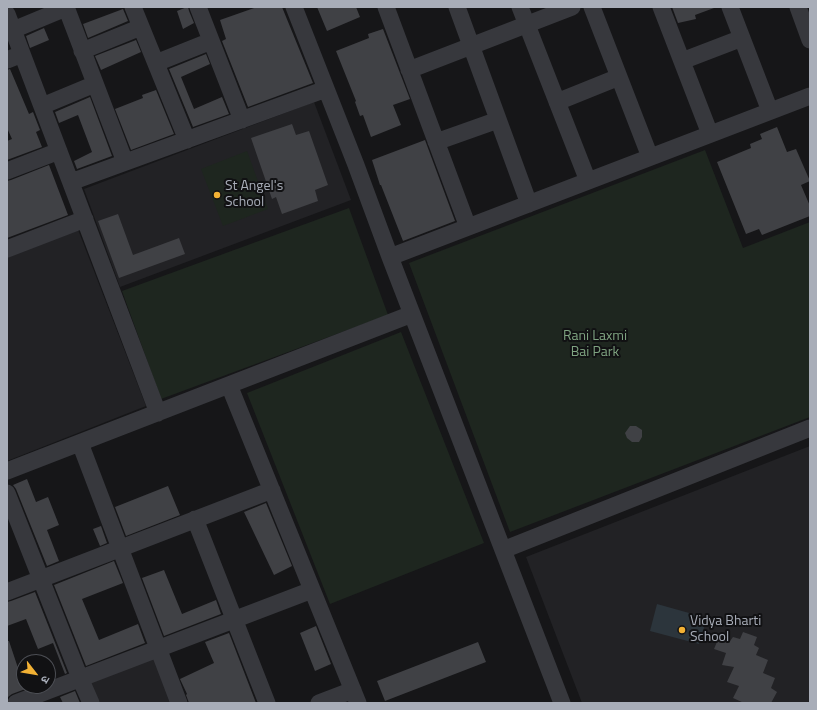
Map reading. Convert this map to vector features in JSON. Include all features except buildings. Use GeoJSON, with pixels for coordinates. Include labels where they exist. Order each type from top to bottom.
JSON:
{"type":"FeatureCollection","features":[{"type":"Feature","properties":{"kind":"street"},"geometry":{"type":"LineString","coordinates":[[125,162],[66,7],[10,22],[15,57],[42,106],[158,412]]}},
{"type":"Feature","properties":{"kind":"street"},"geometry":{"type":"LineString","coordinates":[[133,7],[186,140]]}},
{"type":"Feature","properties":{"kind":"street"},"geometry":{"type":"LineString","coordinates":[[198,7],[242,120]]}},
{"type":"Feature","properties":{"kind":"street"},"geometry":{"type":"LineString","coordinates":[[294,7],[562,703]]}},
{"type":"Feature","properties":{"kind":"street"},"geometry":{"type":"LineString","coordinates":[[386,7],[468,227]]}},
{"type":"Feature","properties":{"kind":"street"},"geometry":{"type":"LineString","coordinates":[[457,7],[529,204]]}},
{"type":"Feature","properties":{"kind":"street"},"geometry":{"type":"LineString","coordinates":[[520,7],[588,181]]}},
{"type":"Feature","properties":{"kind":"street"},"geometry":{"type":"LineString","coordinates":[[409,70],[572,7]]}},
{"type":"Feature","properties":{"kind":"street"},"geometry":{"type":"LineString","coordinates":[[592,7],[650,157]]}},
{"type":"Feature","properties":{"kind":"street"},"geometry":{"type":"LineString","coordinates":[[661,7],[710,134]]}},
{"type":"Feature","properties":{"kind":"street"},"geometry":{"type":"LineString","coordinates":[[730,7],[770,111]]}},
{"type":"Feature","properties":{"kind":"street"},"geometry":{"type":"LineString","coordinates":[[798,7],[810,40]]}},
{"type":"Feature","properties":{"kind":"street"},"geometry":{"type":"LineString","coordinates":[[82,51],[141,27]]}},
{"type":"Feature","properties":{"kind":"street"},"geometry":{"type":"LineString","coordinates":[[682,61],[742,38]]}},
{"type":"Feature","properties":{"kind":"street"},"geometry":{"type":"LineString","coordinates":[[156,63],[211,41]]}},
{"type":"Feature","properties":{"kind":"street"},"geometry":{"type":"LineString","coordinates":[[557,102],[619,77]]}},
{"type":"Feature","properties":{"kind":"street"},"geometry":{"type":"LineString","coordinates":[[42,106],[95,84]]}},
{"type":"Feature","properties":{"kind":"street"},"geometry":{"type":"LineString","coordinates":[[71,182],[326,89]]}},
{"type":"Feature","properties":{"kind":"street"},"geometry":{"type":"LineString","coordinates":[[390,257],[810,96]]}},
{"type":"Feature","properties":{"kind":"street"},"geometry":{"type":"LineString","coordinates":[[436,142],[498,120]]}},
{"type":"Feature","properties":{"kind":"street"},"geometry":{"type":"LineString","coordinates":[[7,171],[59,151]]}},
{"type":"Feature","properties":{"kind":"street"},"geometry":{"type":"LineString","coordinates":[[7,249],[85,219]]}},
{"type":"Feature","properties":{"kind":"street"},"geometry":{"type":"LineString","coordinates":[[7,471],[412,314]]}},
{"type":"Feature","properties":{"kind":"street"},"geometry":{"type":"LineString","coordinates":[[230,385],[355,697],[319,703]]}},
{"type":"Feature","properties":{"kind":"street"},"geometry":{"type":"LineString","coordinates":[[503,550],[810,428]]}},
{"type":"Feature","properties":{"kind":"street"},"geometry":{"type":"LineString","coordinates":[[80,443],[179,703]]}},
{"type":"Feature","properties":{"kind":"street"},"geometry":{"type":"LineString","coordinates":[[7,592],[272,490]]}},
{"type":"Feature","properties":{"kind":"street"},"geometry":{"type":"LineString","coordinates":[[7,493],[91,703]]}},
{"type":"Feature","properties":{"kind":"street"},"geometry":{"type":"LineString","coordinates":[[195,519],[267,703]]}},
{"type":"Feature","properties":{"kind":"street"},"geometry":{"type":"LineString","coordinates":[[16,703],[312,590]]}},
{"type":"Feature","properties":{"kind":"shaded area","name":"St Angel's School"},"geometry":{"type":"Polygon","coordinates":[[[314,102],[351,200],[120,287],[84,189],[314,102]]]}},
{"type":"Feature","properties":{"kind":"shaded area"},"geometry":{"type":"Polygon","coordinates":[[[77,227],[146,406],[7,461],[7,255],[77,227]]]}},
{"type":"Feature","properties":{"kind":"shaded area","name":"Vidya Bharti School"},"geometry":{"type":"Polygon","coordinates":[[[810,446],[810,703],[582,703],[526,557],[810,446]]]}},
{"type":"Feature","properties":{"kind":"shaded area"},"geometry":{"type":"Polygon","coordinates":[[[657,604],[707,618],[699,644],[650,631],[657,604]]]}},
{"type":"Feature","properties":{"kind":"shaded area"},"geometry":{"type":"Polygon","coordinates":[[[154,656],[173,703],[98,703],[90,682],[154,656]]]}},
{"type":"Feature","properties":{"kind":"green space","name":"Rani Laxmi Bai Park"},"geometry":{"type":"Polygon","coordinates":[[[705,150],[743,248],[810,222],[810,417],[510,532],[409,263],[705,150]]]}},
{"type":"Feature","properties":{"kind":"green space"},"geometry":{"type":"Polygon","coordinates":[[[247,151],[268,209],[223,226],[201,169],[247,151]]]}},
{"type":"Feature","properties":{"kind":"green space"},"geometry":{"type":"Polygon","coordinates":[[[349,208],[388,315],[161,399],[122,291],[349,208]]]}},
{"type":"Feature","properties":{"kind":"green space"},"geometry":{"type":"Polygon","coordinates":[[[401,332],[484,543],[330,604],[247,393],[401,332]]]}},
{"type":"Feature","properties":{"kind":"place","name":"St Angel's School"},"geometry":{"type":"Point","coordinates":[217,195]}},
{"type":"Feature","properties":{"kind":"place","name":"Vidya Bharti School"},"geometry":{"type":"Point","coordinates":[682,630]}}]}
